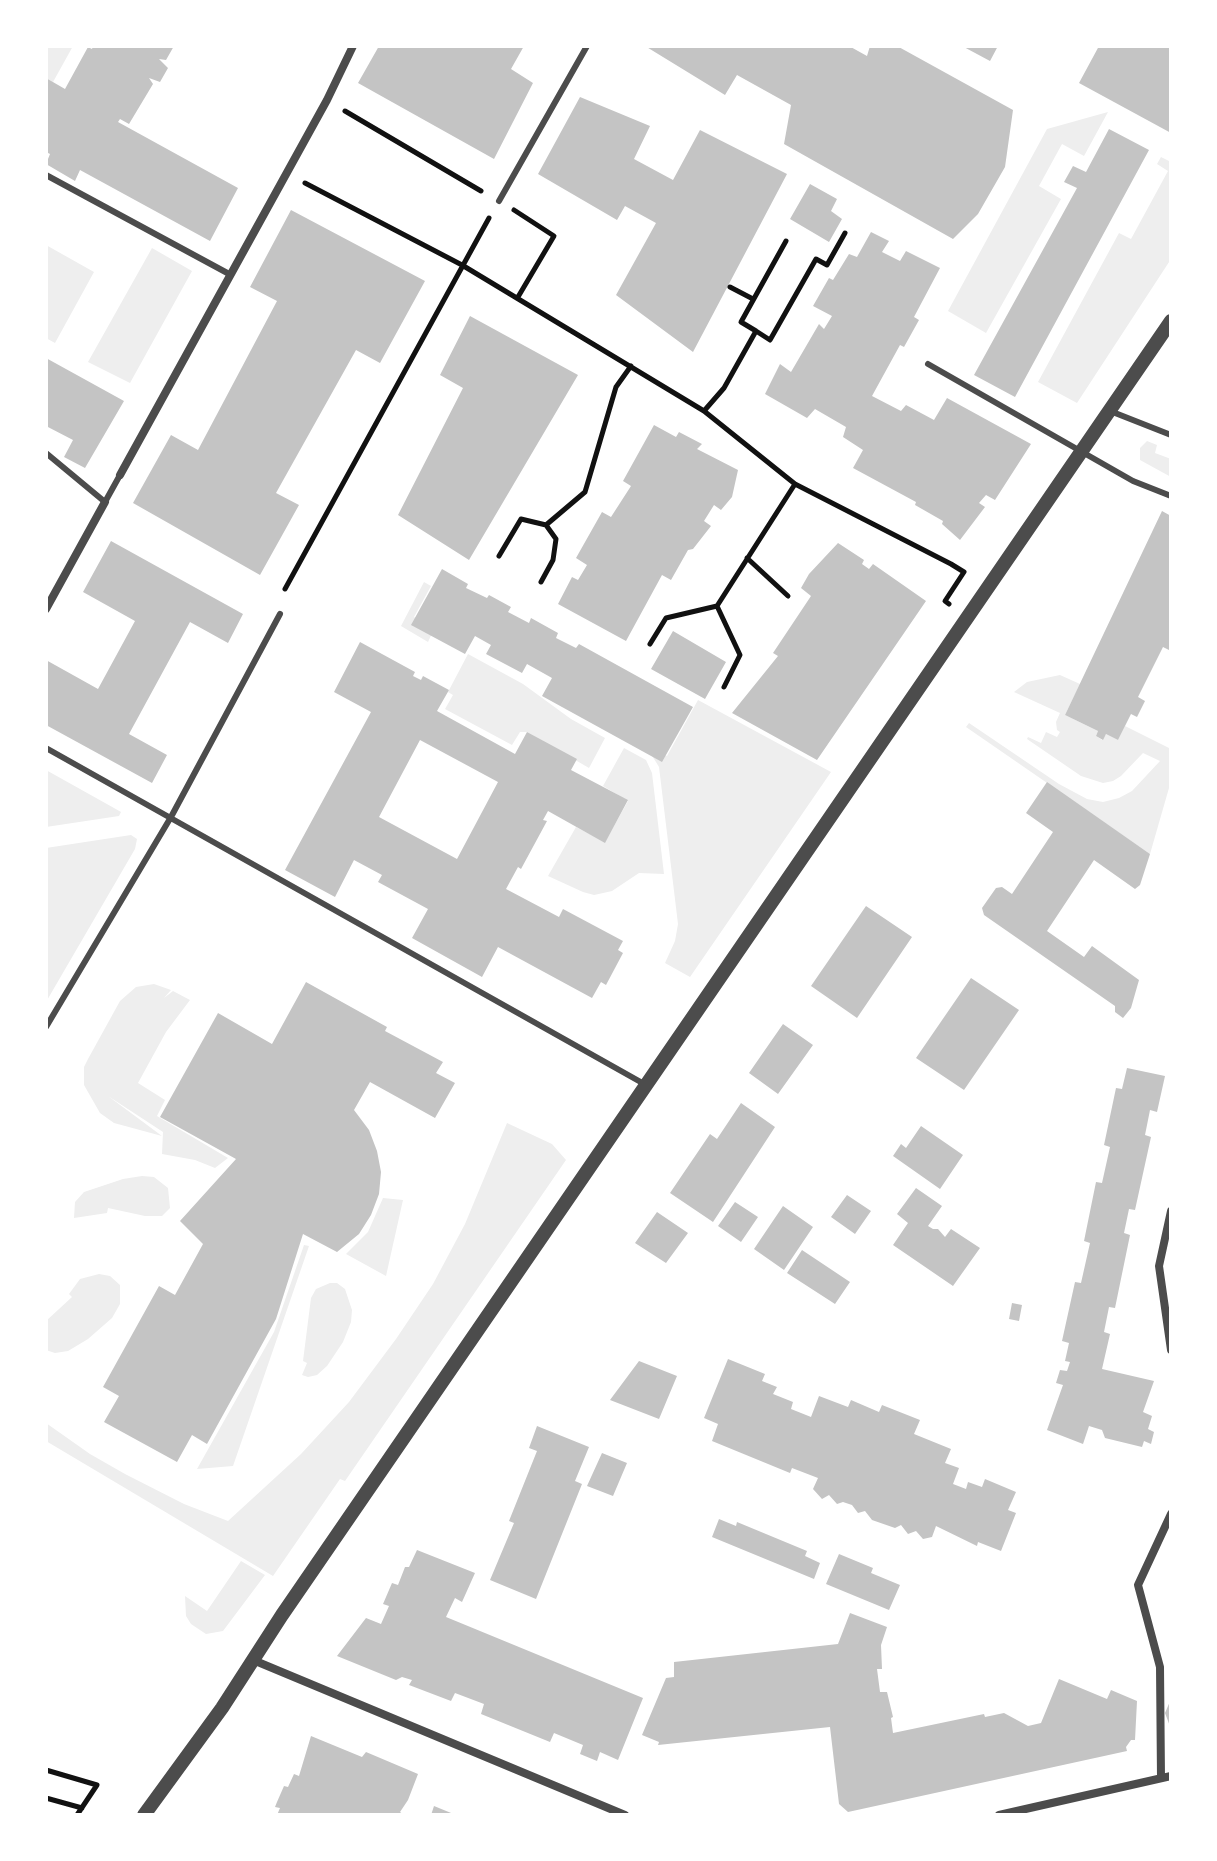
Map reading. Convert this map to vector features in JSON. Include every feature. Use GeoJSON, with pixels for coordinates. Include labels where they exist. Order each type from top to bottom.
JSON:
{"type":"FeatureCollection","features":[{"type":"Feature","properties":{"kind":"street"},"geometry":{"type":"LineString","coordinates":[[120,475],[287,174],[353,46]]}},
{"type":"Feature","properties":{"kind":"street"},"geometry":{"type":"LineString","coordinates":[[144,1815],[1171,321]]}},
{"type":"Feature","properties":{"kind":"street"},"geometry":{"type":"LineString","coordinates":[[46,609],[105,502]]}},
{"type":"Feature","properties":{"kind":"street"},"geometry":{"type":"LineString","coordinates":[[1171,1211],[1159,1266],[1171,1350]]}},
{"type":"Feature","properties":{"kind":"street"},"geometry":{"type":"LineString","coordinates":[[999,1815],[1166,1777],[1160,1667],[1138,1585],[1171,1514]]}},
{"type":"Feature","properties":{"kind":"street"},"geometry":{"type":"LineString","coordinates":[[253,1660],[625,1815]]}},
{"type":"Feature","properties":{"kind":"lane"},"geometry":{"type":"LineString","coordinates":[[499,201],[587,46]]}},
{"type":"Feature","properties":{"kind":"lane"},"geometry":{"type":"LineString","coordinates":[[46,175],[231,275]]}},
{"type":"Feature","properties":{"kind":"lane"},"geometry":{"type":"LineString","coordinates":[[928,364],[1133,481],[1171,496]]}},
{"type":"Feature","properties":{"kind":"lane"},"geometry":{"type":"LineString","coordinates":[[1110,411],[1171,435]]}},
{"type":"Feature","properties":{"kind":"lane"},"geometry":{"type":"LineString","coordinates":[[46,453],[105,502],[120,475]]}},
{"type":"Feature","properties":{"kind":"lane"},"geometry":{"type":"LineString","coordinates":[[46,1027],[171,817],[280,614]]}},
{"type":"Feature","properties":{"kind":"lane"},"geometry":{"type":"LineString","coordinates":[[46,748],[646,1085]]}},
{"type":"Feature","properties":{"kind":"path"},"geometry":{"type":"LineString","coordinates":[[327,100],[554,236],[518,297]]}},
{"type":"Feature","properties":{"kind":"path"},"geometry":{"type":"LineString","coordinates":[[287,174],[518,297],[704,411],[795,484],[951,564]]}},
{"type":"Feature","properties":{"kind":"path"},"geometry":{"type":"LineString","coordinates":[[285,589],[499,201]]}},
{"type":"Feature","properties":{"kind":"path"},"geometry":{"type":"LineString","coordinates":[[786,241],[741,322],[770,340],[816,259],[827,265],[845,233]]}},
{"type":"Feature","properties":{"kind":"path"},"geometry":{"type":"LineString","coordinates":[[730,287],[753,299]]}},
{"type":"Feature","properties":{"kind":"path"},"geometry":{"type":"LineString","coordinates":[[704,411],[724,388],[756,331]]}},
{"type":"Feature","properties":{"kind":"path"},"geometry":{"type":"LineString","coordinates":[[546,525],[585,492],[616,387],[631,366]]}},
{"type":"Feature","properties":{"kind":"path"},"geometry":{"type":"LineString","coordinates":[[650,644],[666,618],[717,606],[795,484]]}},
{"type":"Feature","properties":{"kind":"path"},"geometry":{"type":"LineString","coordinates":[[499,556],[521,519],[546,525],[556,539],[553,560],[541,582]]}},
{"type":"Feature","properties":{"kind":"path"},"geometry":{"type":"LineString","coordinates":[[747,558],[788,596]]}},
{"type":"Feature","properties":{"kind":"path"},"geometry":{"type":"LineString","coordinates":[[717,606],[740,655],[724,687]]}},
{"type":"Feature","properties":{"kind":"path"},"geometry":{"type":"LineString","coordinates":[[46,1770],[97,1785],[77,1815]]}},
{"type":"Feature","properties":{"kind":"path"},"geometry":{"type":"LineString","coordinates":[[46,1798],[82,1808]]}},
{"type":"Feature","properties":{"kind":"shaded area"},"geometry":{"type":"Polygon","coordinates":[[[46,46],[73,46],[53,82],[46,78],[46,46]]]}},
{"type":"Feature","properties":{"kind":"shaded area"},"geometry":{"type":"Polygon","coordinates":[[[1108,112],[1084,156],[1062,144],[1039,186],[1061,199],[986,333],[948,311],[1047,129],[1108,112]]]}},
{"type":"Feature","properties":{"kind":"shaded area"},"geometry":{"type":"Polygon","coordinates":[[[1161,157],[1171,162],[1171,259],[1077,403],[1038,382],[1119,233],[1131,239],[1168,171],[1157,164],[1161,157]]]}},
{"type":"Feature","properties":{"kind":"shaded area"},"geometry":{"type":"Polygon","coordinates":[[[46,245],[94,272],[55,343],[46,338],[46,245]]]}},
{"type":"Feature","properties":{"kind":"shaded area"},"geometry":{"type":"Polygon","coordinates":[[[152,248],[192,271],[130,383],[88,362],[152,248]]]}},
{"type":"Feature","properties":{"kind":"shaded area"},"geometry":{"type":"Polygon","coordinates":[[[1147,441],[1157,445],[1155,453],[1171,459],[1171,477],[1140,460],[1140,448],[1147,441]]]}},
{"type":"Feature","properties":{"kind":"shaded area"},"geometry":{"type":"Polygon","coordinates":[[[424,582],[431,586],[414,617],[434,629],[428,642],[401,626],[424,582]]]}},
{"type":"Feature","properties":{"kind":"shaded area"},"geometry":{"type":"Polygon","coordinates":[[[468,654],[523,684],[571,719],[605,738],[589,768],[527,732],[520,732],[512,745],[445,709],[453,695],[448,692],[468,654]]]}},
{"type":"Feature","properties":{"kind":"shaded area"},"geometry":{"type":"Polygon","coordinates":[[[1060,675],[1080,684],[1065,715],[1098,731],[1096,736],[1102,740],[1106,734],[1118,740],[1125,726],[1171,749],[1171,781],[1150,854],[966,727],[969,723],[1059,784],[1087,799],[1103,802],[1132,791],[1160,761],[1143,753],[1121,776],[1103,783],[1081,776],[1027,739],[1041,743],[1046,732],[1057,737],[1060,732],[1056,722],[1060,713],[1014,692],[1027,682],[1060,675]]]}},
{"type":"Feature","properties":{"kind":"shaded area"},"geometry":{"type":"Polygon","coordinates":[[[698,700],[831,772],[690,977],[665,963],[675,941],[678,924],[659,767],[651,754],[630,736],[667,756],[698,700]]]}},
{"type":"Feature","properties":{"kind":"shaded area"},"geometry":{"type":"Polygon","coordinates":[[[624,748],[646,760],[652,773],[664,874],[639,873],[612,891],[594,895],[548,876],[576,827],[605,842],[628,801],[603,786],[624,748]]]}},
{"type":"Feature","properties":{"kind":"shaded area"},"geometry":{"type":"Polygon","coordinates":[[[46,770],[121,812],[119,816],[46,827],[46,770]]]}},
{"type":"Feature","properties":{"kind":"shaded area"},"geometry":{"type":"Polygon","coordinates":[[[131,835],[137,839],[135,849],[46,1002],[46,848],[131,835]]]}},
{"type":"Feature","properties":{"kind":"shaded area"},"geometry":{"type":"Polygon","coordinates":[[[154,984],[171,990],[164,998],[173,991],[190,1000],[166,1032],[138,1083],[165,1100],[157,1116],[228,1158],[215,1168],[195,1160],[162,1154],[163,1132],[108,1096],[162,1136],[114,1123],[100,1113],[84,1085],[84,1067],[120,1001],[136,987],[154,984]]]}},
{"type":"Feature","properties":{"kind":"shaded area"},"geometry":{"type":"Polygon","coordinates":[[[507,1123],[552,1144],[566,1160],[345,1481],[340,1479],[273,1576],[46,1441],[46,1423],[125,1474],[184,1504],[228,1521],[301,1454],[349,1402],[396,1339],[433,1284],[465,1224],[507,1123]]]}},
{"type":"Feature","properties":{"kind":"shaded area"},"geometry":{"type":"Polygon","coordinates":[[[142,1176],[154,1177],[168,1188],[170,1208],[162,1216],[145,1216],[108,1208],[107,1213],[74,1218],[75,1202],[84,1192],[142,1176]]]}},
{"type":"Feature","properties":{"kind":"shaded area"},"geometry":{"type":"Polygon","coordinates":[[[383,1198],[403,1200],[386,1276],[346,1254],[368,1232],[383,1198]]]}},
{"type":"Feature","properties":{"kind":"shaded area"},"geometry":{"type":"Polygon","coordinates":[[[304,1245],[309,1246],[233,1466],[197,1469],[274,1332],[304,1245]]]}},
{"type":"Feature","properties":{"kind":"shaded area"},"geometry":{"type":"Polygon","coordinates":[[[99,1274],[110,1276],[120,1285],[120,1304],[112,1318],[88,1339],[68,1351],[55,1353],[46,1350],[46,1321],[72,1297],[69,1294],[80,1279],[99,1274]]]}},
{"type":"Feature","properties":{"kind":"shaded area"},"geometry":{"type":"Polygon","coordinates":[[[337,1283],[345,1289],[352,1310],[351,1322],[343,1342],[327,1366],[317,1375],[308,1377],[302,1375],[307,1363],[303,1361],[311,1298],[316,1289],[337,1283]]]}},
{"type":"Feature","properties":{"kind":"shaded area"},"geometry":{"type":"Polygon","coordinates":[[[241,1561],[265,1575],[223,1631],[206,1634],[191,1624],[186,1616],[185,1596],[207,1611],[241,1561]]]}},
{"type":"Feature","properties":{"kind":"building"},"geometry":{"type":"Polygon","coordinates":[[[93,46],[174,46],[166,60],[159,59],[168,68],[160,82],[149,78],[153,84],[129,124],[120,119],[118,122],[238,188],[210,241],[80,170],[75,181],[46,164],[50,154],[46,152],[46,78],[65,89],[88,47],[92,49],[93,46]]]}},
{"type":"Feature","properties":{"kind":"building"},"geometry":{"type":"Polygon","coordinates":[[[379,46],[524,46],[511,69],[533,83],[494,159],[358,83],[379,46]]]}},
{"type":"Feature","properties":{"kind":"building"},"geometry":{"type":"Polygon","coordinates":[[[645,46],[849,46],[867,56],[870,46],[897,46],[1013,110],[1005,167],[978,214],[953,239],[784,144],[791,105],[737,75],[725,95],[645,46]]]}},
{"type":"Feature","properties":{"kind":"building"},"geometry":{"type":"Polygon","coordinates":[[[962,46],[998,46],[990,61],[962,46]]]}},
{"type":"Feature","properties":{"kind":"building"},"geometry":{"type":"Polygon","coordinates":[[[1099,46],[1171,46],[1171,133],[1079,83],[1099,46]]]}},
{"type":"Feature","properties":{"kind":"building"},"geometry":{"type":"Polygon","coordinates":[[[580,97],[650,126],[634,159],[673,180],[700,130],[787,174],[693,352],[616,295],[656,223],[625,206],[617,220],[538,174],[580,97]]]}},
{"type":"Feature","properties":{"kind":"building"},"geometry":{"type":"Polygon","coordinates":[[[1109,129],[1149,150],[1015,397],[974,375],[1077,188],[1064,182],[1073,166],[1086,172],[1109,129]]]}},
{"type":"Feature","properties":{"kind":"building"},"geometry":{"type":"Polygon","coordinates":[[[810,184],[837,199],[831,211],[842,219],[829,242],[790,219],[810,184]]]}},
{"type":"Feature","properties":{"kind":"building"},"geometry":{"type":"Polygon","coordinates":[[[291,210],[425,281],[380,363],[356,350],[276,493],[299,505],[260,575],[133,503],[171,435],[198,450],[277,301],[250,287],[291,210]]]}},
{"type":"Feature","properties":{"kind":"building"},"geometry":{"type":"Polygon","coordinates":[[[871,232],[889,241],[882,252],[900,261],[906,251],[940,268],[914,317],[919,320],[904,347],[900,345],[872,396],[901,411],[906,405],[934,420],[947,398],[1031,444],[995,500],[986,495],[979,503],[985,507],[960,540],[942,524],[943,521],[915,505],[916,502],[853,468],[863,450],[843,437],[846,427],[815,409],[807,418],[765,394],[780,364],[791,372],[819,324],[824,329],[832,316],[813,306],[829,278],[833,280],[849,254],[857,257],[871,232]]]}},
{"type":"Feature","properties":{"kind":"building"},"geometry":{"type":"Polygon","coordinates":[[[470,316],[578,375],[469,560],[398,515],[463,388],[440,375],[470,316]]]}},
{"type":"Feature","properties":{"kind":"building"},"geometry":{"type":"Polygon","coordinates":[[[46,358],[124,401],[85,468],[64,457],[73,440],[46,426],[46,358]]]}},
{"type":"Feature","properties":{"kind":"building"},"geometry":{"type":"Polygon","coordinates":[[[654,425],[676,437],[679,432],[702,444],[697,449],[738,470],[732,497],[721,510],[714,505],[704,521],[711,526],[693,549],[688,550],[671,580],[662,575],[626,641],[558,604],[572,577],[578,580],[587,565],[576,558],[602,512],[611,517],[631,486],[623,481],[654,425]]]}},
{"type":"Feature","properties":{"kind":"building"},"geometry":{"type":"Polygon","coordinates":[[[1162,511],[1171,516],[1171,646],[1169,650],[1163,647],[1138,697],[1145,701],[1137,717],[1131,714],[1118,740],[1106,734],[1103,740],[1096,736],[1098,731],[1065,715],[1162,511]]]}},
{"type":"Feature","properties":{"kind":"building"},"geometry":{"type":"Polygon","coordinates":[[[111,541],[243,614],[228,643],[190,622],[129,734],[167,755],[152,783],[46,725],[46,660],[98,689],[135,621],[83,592],[111,541]]]}},
{"type":"Feature","properties":{"kind":"building"},"geometry":{"type":"Polygon","coordinates":[[[838,543],[864,560],[862,564],[869,569],[873,564],[926,601],[817,760],[732,713],[778,656],[773,653],[811,596],[801,588],[809,574],[838,543]]]}},
{"type":"Feature","properties":{"kind":"building"},"geometry":{"type":"Polygon","coordinates":[[[442,569],[468,584],[466,588],[487,598],[489,595],[511,607],[508,612],[529,623],[531,618],[558,633],[556,638],[576,648],[579,644],[693,707],[662,762],[542,696],[552,678],[527,664],[522,673],[486,654],[491,645],[475,636],[465,654],[411,625],[442,569]]]}},
{"type":"Feature","properties":{"kind":"building"},"geometry":{"type":"Polygon","coordinates":[[[673,631],[726,662],[705,699],[651,669],[673,631]]]}},
{"type":"Feature","properties":{"kind":"building"},"geometry":{"type":"Polygon","coordinates":[[[360,642],[415,672],[413,676],[421,680],[423,676],[449,690],[437,711],[515,754],[527,732],[577,759],[571,770],[628,800],[605,843],[548,811],[543,820],[547,821],[521,869],[518,867],[506,889],[559,917],[563,909],[623,941],[618,950],[623,953],[606,985],[601,982],[592,998],[498,947],[482,977],[412,938],[428,909],[378,882],[382,875],[354,860],[335,897],[285,870],[371,712],[334,692],[360,642]],[[420,740],[379,817],[457,859],[498,782],[420,740]]]}},
{"type":"Feature","properties":{"kind":"building"},"geometry":{"type":"Polygon","coordinates":[[[1047,782],[1150,854],[1140,885],[1135,889],[1094,860],[1047,931],[1084,957],[1092,946],[1139,980],[1131,1008],[1123,1018],[1115,1012],[1115,1006],[984,915],[982,908],[996,888],[1002,887],[1012,894],[1053,832],[1026,813],[1047,782]]]}},
{"type":"Feature","properties":{"kind":"building"},"geometry":{"type":"Polygon","coordinates":[[[866,906],[912,937],[857,1018],[811,986],[866,906]]]}},
{"type":"Feature","properties":{"kind":"building"},"geometry":{"type":"Polygon","coordinates":[[[971,978],[1019,1010],[964,1090],[916,1058],[971,978]]]}},
{"type":"Feature","properties":{"kind":"building"},"geometry":{"type":"Polygon","coordinates":[[[306,982],[387,1027],[385,1031],[443,1062],[436,1073],[455,1083],[435,1118],[370,1082],[354,1110],[369,1130],[381,1172],[379,1194],[371,1215],[359,1234],[337,1252],[303,1234],[276,1319],[207,1444],[192,1435],[177,1462],[104,1422],[119,1396],[103,1387],[159,1286],[175,1295],[203,1244],[180,1221],[236,1159],[160,1117],[218,1013],[272,1044],[306,982]]]}},
{"type":"Feature","properties":{"kind":"building"},"geometry":{"type":"Polygon","coordinates":[[[783,1024],[813,1045],[778,1094],[749,1073],[783,1024]]]}},
{"type":"Feature","properties":{"kind":"building"},"geometry":{"type":"Polygon","coordinates":[[[1127,1068],[1165,1076],[1157,1112],[1150,1110],[1145,1135],[1151,1137],[1135,1210],[1129,1209],[1124,1233],[1130,1235],[1115,1308],[1109,1307],[1104,1332],[1110,1334],[1102,1369],[1154,1381],[1143,1412],[1152,1416],[1148,1429],[1154,1432],[1151,1444],[1144,1441],[1142,1447],[1105,1438],[1102,1430],[1089,1426],[1083,1444],[1047,1430],[1063,1385],[1056,1383],[1060,1370],[1067,1371],[1070,1362],[1065,1361],[1069,1343],[1062,1341],[1075,1282],[1081,1283],[1090,1243],[1084,1241],[1096,1182],[1102,1183],[1110,1147],[1104,1145],[1116,1088],[1122,1089],[1127,1068]]]}},
{"type":"Feature","properties":{"kind":"building"},"geometry":{"type":"Polygon","coordinates":[[[741,1103],[775,1127],[713,1222],[670,1193],[710,1134],[717,1139],[741,1103]]]}},
{"type":"Feature","properties":{"kind":"building"},"geometry":{"type":"Polygon","coordinates":[[[921,1126],[963,1155],[940,1189],[893,1156],[901,1144],[906,1148],[921,1126]]]}},
{"type":"Feature","properties":{"kind":"building"},"geometry":{"type":"Polygon","coordinates":[[[916,1188],[942,1206],[928,1226],[938,1229],[945,1237],[951,1229],[980,1248],[953,1286],[893,1245],[908,1223],[897,1214],[916,1188]]]}},
{"type":"Feature","properties":{"kind":"building"},"geometry":{"type":"Polygon","coordinates":[[[847,1195],[871,1211],[855,1234],[831,1217],[847,1195]]]}},
{"type":"Feature","properties":{"kind":"building"},"geometry":{"type":"Polygon","coordinates":[[[735,1202],[758,1217],[741,1242],[718,1226],[735,1202]]]}},
{"type":"Feature","properties":{"kind":"building"},"geometry":{"type":"Polygon","coordinates":[[[783,1206],[813,1227],[784,1270],[754,1249],[783,1206]]]}},
{"type":"Feature","properties":{"kind":"building"},"geometry":{"type":"Polygon","coordinates":[[[657,1212],[688,1233],[666,1263],[635,1243],[657,1212]]]}},
{"type":"Feature","properties":{"kind":"building"},"geometry":{"type":"Polygon","coordinates":[[[802,1250],[850,1282],[835,1304],[787,1273],[802,1250]]]}},
{"type":"Feature","properties":{"kind":"building"},"geometry":{"type":"Polygon","coordinates":[[[1012,1303],[1022,1305],[1019,1321],[1009,1319],[1012,1303]]]}},
{"type":"Feature","properties":{"kind":"building"},"geometry":{"type":"Polygon","coordinates":[[[728,1359],[765,1374],[762,1381],[777,1387],[773,1394],[793,1402],[791,1409],[811,1417],[819,1396],[848,1407],[851,1400],[879,1412],[882,1405],[920,1420],[914,1434],[951,1449],[945,1463],[959,1468],[953,1484],[966,1489],[968,1482],[982,1487],[985,1479],[1016,1492],[1008,1510],[1016,1513],[1001,1551],[978,1542],[977,1546],[936,1526],[932,1537],[923,1539],[916,1531],[908,1534],[901,1525],[895,1528],[872,1520],[865,1511],[858,1513],[852,1505],[837,1504],[829,1495],[822,1499],[813,1489],[818,1478],[792,1468],[790,1473],[712,1441],[718,1424],[704,1418],[728,1359]]]}},
{"type":"Feature","properties":{"kind":"building"},"geometry":{"type":"Polygon","coordinates":[[[639,1361],[677,1376],[659,1419],[610,1400],[639,1361]]]}},
{"type":"Feature","properties":{"kind":"building"},"geometry":{"type":"Polygon","coordinates":[[[537,1426],[589,1447],[575,1481],[582,1484],[536,1599],[490,1580],[514,1523],[509,1521],[537,1451],[529,1448],[537,1426]]]}},
{"type":"Feature","properties":{"kind":"building"},"geometry":{"type":"Polygon","coordinates":[[[602,1453],[627,1463],[613,1496],[587,1486],[602,1453]]]}},
{"type":"Feature","properties":{"kind":"building"},"geometry":{"type":"Polygon","coordinates":[[[719,1519],[736,1526],[737,1522],[807,1551],[805,1556],[820,1563],[814,1579],[712,1537],[719,1519]]]}},
{"type":"Feature","properties":{"kind":"building"},"geometry":{"type":"Polygon","coordinates":[[[417,1550],[475,1573],[462,1602],[455,1598],[446,1617],[643,1698],[618,1760],[600,1752],[597,1761],[580,1754],[583,1745],[554,1733],[550,1742],[481,1714],[484,1704],[455,1693],[451,1701],[409,1685],[412,1680],[402,1677],[396,1680],[337,1656],[366,1618],[381,1624],[389,1606],[383,1604],[392,1583],[398,1585],[405,1567],[409,1567],[417,1550]]]}},
{"type":"Feature","properties":{"kind":"building"},"geometry":{"type":"Polygon","coordinates":[[[839,1554],[873,1568],[871,1573],[900,1585],[889,1610],[826,1584],[839,1554]]]}},
{"type":"Feature","properties":{"kind":"building"},"geometry":{"type":"Polygon","coordinates":[[[850,1613],[887,1627],[881,1645],[882,1669],[877,1669],[880,1692],[887,1692],[893,1733],[984,1714],[985,1717],[1004,1713],[1028,1726],[1041,1723],[1059,1679],[1107,1699],[1111,1690],[1137,1701],[1135,1740],[1131,1740],[1127,1751],[848,1812],[839,1804],[830,1727],[658,1745],[659,1742],[642,1735],[666,1678],[674,1677],[674,1662],[838,1644],[850,1613]]]}},
{"type":"Feature","properties":{"kind":"building"},"geometry":{"type":"Polygon","coordinates":[[[1171,1699],[1171,1729],[1165,1713],[1171,1699]]]}},
{"type":"Feature","properties":{"kind":"building"},"geometry":{"type":"Polygon","coordinates":[[[311,1736],[362,1757],[366,1752],[418,1774],[400,1812],[404,1815],[277,1815],[280,1808],[275,1807],[277,1802],[294,1774],[299,1776],[311,1736]]]}},
{"type":"Feature","properties":{"kind":"building"},"geometry":{"type":"Polygon","coordinates":[[[434,1806],[456,1815],[431,1815],[434,1806]]]}}]}
